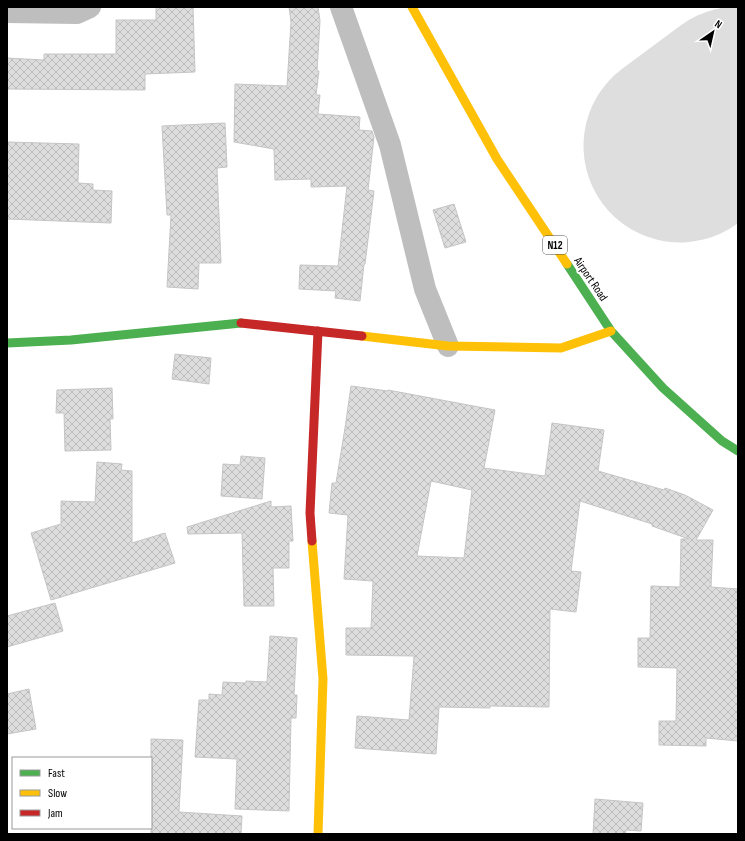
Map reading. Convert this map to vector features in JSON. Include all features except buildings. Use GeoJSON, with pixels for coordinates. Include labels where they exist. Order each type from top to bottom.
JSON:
{"type":"FeatureCollection","features":[{"type":"Feature","properties":{"kind":"main road","name":"Airport Road"},"geometry":{"type":"LineString","coordinates":[[412,7],[497,159],[611,331],[663,388],[722,441],[738,451]]}},
{"type":"Feature","properties":{"kind":"main road"},"geometry":{"type":"LineString","coordinates":[[7,343],[71,340],[244,324],[448,346],[561,348],[611,331]]}},
{"type":"Feature","properties":{"kind":"main road"},"geometry":{"type":"LineString","coordinates":[[318,331],[310,513],[323,679],[318,834]]}},
{"type":"Feature","properties":{"kind":"street"},"geometry":{"type":"LineString","coordinates":[[7,12],[77,13],[90,7]]}},
{"type":"Feature","properties":{"kind":"street"},"geometry":{"type":"LineString","coordinates":[[341,7],[390,145],[425,289],[448,346]]}},
{"type":"Feature","properties":{"kind":"runway"},"geometry":{"type":"LineString","coordinates":[[680,146],[738,103]]}},
{"type":"Feature","properties":{"kind":"traffic: fast"},"geometry":{"type":"LineString","coordinates":[[567,264],[611,331],[663,388],[722,441],[738,451]]}},
{"type":"Feature","properties":{"kind":"traffic: fast"},"geometry":{"type":"LineString","coordinates":[[7,343],[71,340],[241,323]]}},
{"type":"Feature","properties":{"kind":"traffic: slow"},"geometry":{"type":"LineString","coordinates":[[412,7],[497,159],[567,264]]}},
{"type":"Feature","properties":{"kind":"traffic: slow"},"geometry":{"type":"LineString","coordinates":[[362,336],[448,346],[561,348],[611,331]]}},
{"type":"Feature","properties":{"kind":"traffic: slow"},"geometry":{"type":"LineString","coordinates":[[312,541],[323,679],[318,834]]}},
{"type":"Feature","properties":{"kind":"traffic: jam"},"geometry":{"type":"LineString","coordinates":[[241,323],[362,336]]}},
{"type":"Feature","properties":{"kind":"traffic: jam"},"geometry":{"type":"LineString","coordinates":[[312,541],[310,513],[318,331]]}}]}
